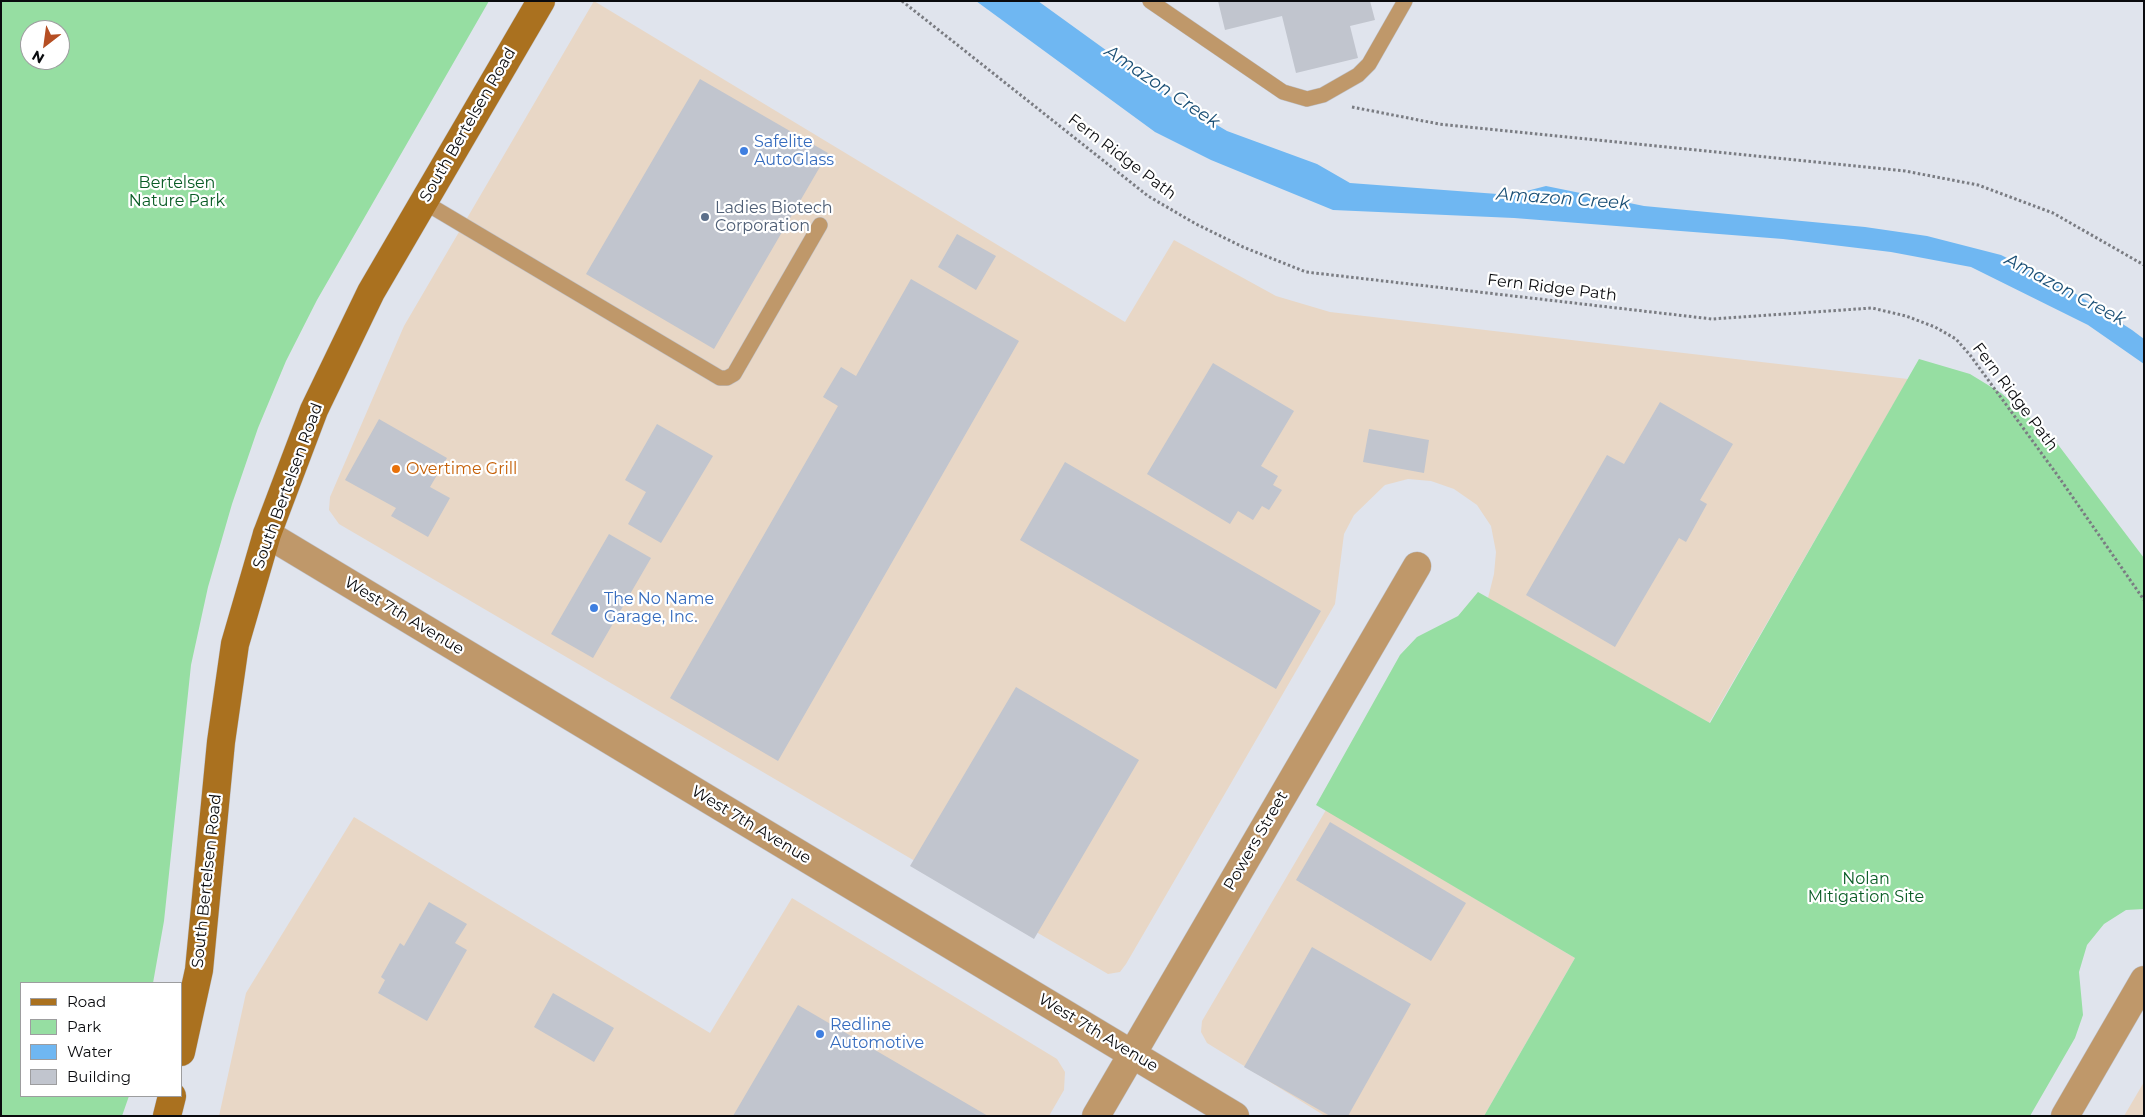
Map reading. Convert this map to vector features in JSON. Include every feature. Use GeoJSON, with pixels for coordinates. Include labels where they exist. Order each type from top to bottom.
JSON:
{"type":"FeatureCollection","features":[{"type":"Feature","properties":{"kind":"street","name":"South Bertelsen Road"},"geometry":{"type":"LineString","coordinates":[[182,1047],[199,970],[221,742],[235,644],[267,534],[314,410],[371,292],[541,1]]}},
{"type":"Feature","properties":{"kind":"street","name":"West 7th Avenue"},"geometry":{"type":"LineString","coordinates":[[267,534],[1235,1116]]}},
{"type":"Feature","properties":{"kind":"street","name":"Powers Street"},"geometry":{"type":"LineString","coordinates":[[1096,1116],[1416,566]]}},
{"type":"Feature","properties":{"kind":"street"},"geometry":{"type":"LineString","coordinates":[[2066,1116],[2144,980]]}},
{"type":"Feature","properties":{"kind":"street"},"geometry":{"type":"LineString","coordinates":[[167,1116],[172,1097]]}},
{"type":"Feature","properties":{"kind":"lane"},"geometry":{"type":"LineString","coordinates":[[1150,1],[1282,92],[1307,99],[1324,95],[1358,75],[1369,64],[1405,1]]}},
{"type":"Feature","properties":{"kind":"lane"},"geometry":{"type":"LineString","coordinates":[[424,202],[720,378],[727,378],[734,374],[820,225]]}},
{"type":"Feature","properties":{"kind":"path","name":"Fern Ridge Path"},"geometry":{"type":"LineString","coordinates":[[902,1],[1148,196],[1196,224],[1243,247],[1306,272],[1712,319],[1872,308],[1906,316],[1935,327],[1956,340],[1970,355],[2058,476],[2144,600]]}},
{"type":"Feature","properties":{"kind":"path"},"geometry":{"type":"LineString","coordinates":[[1324,95],[1355,109],[1439,124],[1905,171],[1978,184],[2053,213],[2144,265]]}},
{"type":"Feature","properties":{"kind":"shaded area"},"geometry":{"type":"Polygon","coordinates":[[[594,1],[1125,322],[1174,240],[1276,296],[1330,312],[1908,379],[1709,723],[1488,598],[1494,574],[1496,552],[1491,526],[1477,505],[1454,489],[1431,481],[1408,479],[1385,485],[1354,515],[1344,534],[1335,604],[1126,964],[1120,972],[1108,974],[339,524],[329,510],[330,497],[404,326],[594,1]]]}},
{"type":"Feature","properties":{"kind":"shaded area"},"geometry":{"type":"Polygon","coordinates":[[[1326,810],[1575,958],[1484,1116],[1325,1116],[1207,1043],[1201,1032],[1202,1021],[1326,810]]]}},
{"type":"Feature","properties":{"kind":"shaded area"},"geometry":{"type":"Polygon","coordinates":[[[354,817],[710,1033],[792,898],[1057,1059],[1065,1072],[1064,1090],[1049,1116],[219,1116],[246,993],[354,817]]]}},
{"type":"Feature","properties":{"kind":"shaded area"},"geometry":{"type":"Polygon","coordinates":[[[2144,1082],[2144,1116],[2124,1116],[2144,1082]]]}},
{"type":"Feature","properties":{"kind":"green space","name":"Bertelsen Nature Park"},"geometry":{"type":"Polygon","coordinates":[[[1,1],[489,1],[317,300],[286,361],[258,428],[232,504],[208,587],[191,665],[164,921],[153,982],[20,982],[20,1097],[129,1097],[122,1116],[1,1116],[1,1]]]}},
{"type":"Feature","properties":{"kind":"green space","name":"Nolan Mitigation Site"},"geometry":{"type":"Polygon","coordinates":[[[1919,359],[1970,374],[2001,393],[2053,438],[2144,558],[2144,909],[2126,910],[2104,924],[2087,945],[2079,972],[2083,1015],[2075,1038],[2030,1116],[1484,1116],[1575,958],[1316,805],[1400,655],[1417,637],[1458,616],[1478,592],[1710,723],[1919,359]]]}},
{"type":"Feature","properties":{"kind":"water","name":"Amazon Creek"},"geometry":{"type":"Polygon","coordinates":[[[976,1],[1038,1],[1175,100],[1227,131],[1317,164],[1350,183],[1511,195],[1546,186],[1644,206],[1865,227],[1927,236],[2001,255],[2065,287],[2144,339],[2144,364],[2088,325],[1971,267],[1891,252],[1783,239],[1514,218],[1333,210],[1211,160],[1155,132],[976,1]]]}},
{"type":"Feature","properties":{"kind":"building"},"geometry":{"type":"Polygon","coordinates":[[[1218,1],[1370,1],[1375,20],[1350,26],[1358,58],[1296,73],[1282,16],[1225,30],[1218,1]]]}},
{"type":"Feature","properties":{"kind":"building"},"geometry":{"type":"Polygon","coordinates":[[[700,79],[828,153],[714,349],[586,274],[700,79]]]}},
{"type":"Feature","properties":{"kind":"building"},"geometry":{"type":"Polygon","coordinates":[[[957,234],[996,256],[976,290],[938,267],[957,234]]]}},
{"type":"Feature","properties":{"kind":"building"},"geometry":{"type":"Polygon","coordinates":[[[911,279],[1019,341],[778,761],[670,698],[838,406],[823,397],[841,367],[856,376],[911,279]]]}},
{"type":"Feature","properties":{"kind":"building"},"geometry":{"type":"Polygon","coordinates":[[[1213,363],[1294,411],[1261,466],[1278,476],[1273,485],[1282,490],[1269,510],[1262,506],[1253,520],[1238,511],[1230,524],[1147,474],[1213,363]]]}},
{"type":"Feature","properties":{"kind":"building"},"geometry":{"type":"Polygon","coordinates":[[[1660,402],[1733,444],[1700,500],[1707,504],[1686,542],[1679,538],[1615,647],[1526,595],[1607,455],[1624,464],[1660,402]]]}},
{"type":"Feature","properties":{"kind":"building","name":"Overtime Grill"},"geometry":{"type":"Polygon","coordinates":[[[379,419],[447,458],[430,487],[450,498],[428,537],[391,516],[396,508],[345,480],[379,419]]]}},
{"type":"Feature","properties":{"kind":"building"},"geometry":{"type":"Polygon","coordinates":[[[657,424],[713,456],[661,543],[628,524],[646,492],[625,480],[657,424]]]}},
{"type":"Feature","properties":{"kind":"building"},"geometry":{"type":"Polygon","coordinates":[[[1369,429],[1429,440],[1424,473],[1363,462],[1369,429]]]}},
{"type":"Feature","properties":{"kind":"building"},"geometry":{"type":"Polygon","coordinates":[[[1065,462],[1321,611],[1276,689],[1020,540],[1065,462]]]}},
{"type":"Feature","properties":{"kind":"building","name":"The No Name Garage, Inc."},"geometry":{"type":"Polygon","coordinates":[[[609,534],[651,558],[593,658],[551,634],[609,534]]]}},
{"type":"Feature","properties":{"kind":"building"},"geometry":{"type":"Polygon","coordinates":[[[1016,687],[1139,760],[1034,939],[910,866],[1016,687]]]}},
{"type":"Feature","properties":{"kind":"building"},"geometry":{"type":"Polygon","coordinates":[[[1330,822],[1466,903],[1431,961],[1296,880],[1330,822]]]}},
{"type":"Feature","properties":{"kind":"building"},"geometry":{"type":"Polygon","coordinates":[[[429,902],[467,924],[455,943],[467,950],[427,1021],[378,993],[385,980],[381,977],[400,943],[404,946],[429,902]]]}},
{"type":"Feature","properties":{"kind":"building"},"geometry":{"type":"Polygon","coordinates":[[[1312,947],[1411,1004],[1348,1116],[1330,1116],[1244,1067],[1312,947]]]}},
{"type":"Feature","properties":{"kind":"building"},"geometry":{"type":"Polygon","coordinates":[[[553,993],[614,1028],[594,1062],[534,1027],[553,993]]]}},
{"type":"Feature","properties":{"kind":"building"},"geometry":{"type":"Polygon","coordinates":[[[798,1005],[988,1116],[733,1116],[798,1005]]]}},
{"type":"Feature","properties":{"kind":"place","name":"Safelite AutoGlass"},"geometry":{"type":"Point","coordinates":[744,151]}},
{"type":"Feature","properties":{"kind":"place","name":"Ladies Biotech Corporation"},"geometry":{"type":"Point","coordinates":[705,217]}},
{"type":"Feature","properties":{"kind":"place","name":"Overtime Grill"},"geometry":{"type":"Point","coordinates":[396,469]}},
{"type":"Feature","properties":{"kind":"place","name":"The No Name Garage, Inc."},"geometry":{"type":"Point","coordinates":[594,608]}},
{"type":"Feature","properties":{"kind":"place","name":"Redline Automotive"},"geometry":{"type":"Point","coordinates":[820,1034]}}]}
